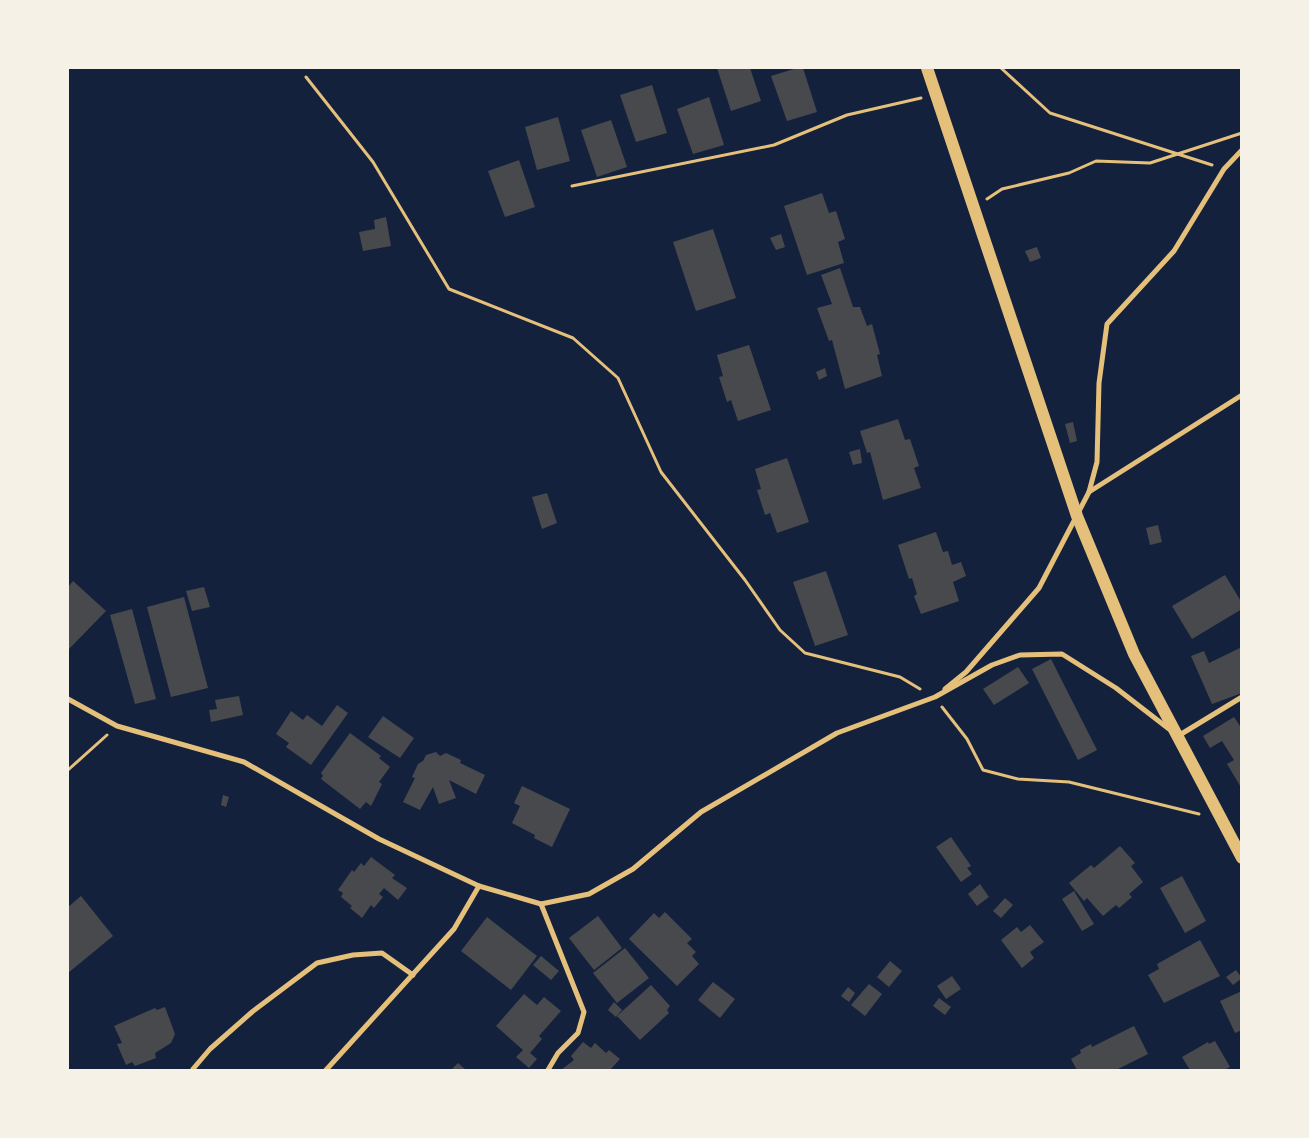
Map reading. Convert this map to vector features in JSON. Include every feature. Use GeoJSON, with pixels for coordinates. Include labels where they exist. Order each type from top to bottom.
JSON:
{"type":"FeatureCollection","features":[{"type":"Feature","properties":{"kind":"main road"},"geometry":{"type":"LineString","coordinates":[[927,68],[1077,516],[1134,654],[1242,858]]}},
{"type":"Feature","properties":{"kind":"street"},"geometry":{"type":"LineString","coordinates":[[935,697],[966,672],[1039,588],[1089,492],[1096,462],[1099,383],[1107,324],[1174,251],[1224,169],[1242,150]]}},
{"type":"Feature","properties":{"kind":"street"},"geometry":{"type":"LineString","coordinates":[[1089,492],[1242,395]]}},
{"type":"Feature","properties":{"kind":"street"},"geometry":{"type":"LineString","coordinates":[[68,699],[117,726],[244,762],[379,839],[479,886],[541,904],[589,894],[633,869],[701,812],[837,733],[935,697],[992,665],[1020,655],[1062,654],[1116,688],[1178,736],[1242,697]]}},
{"type":"Feature","properties":{"kind":"street"},"geometry":{"type":"LineString","coordinates":[[326,1070],[454,929],[479,886]]}},
{"type":"Feature","properties":{"kind":"street"},"geometry":{"type":"LineString","coordinates":[[541,904],[584,1012],[578,1032],[558,1053],[548,1070]]}},
{"type":"Feature","properties":{"kind":"street"},"geometry":{"type":"LineString","coordinates":[[193,1070],[210,1049],[245,1018],[317,962],[353,955],[382,953],[413,975]]}},
{"type":"Feature","properties":{"kind":"path"},"geometry":{"type":"LineString","coordinates":[[1001,68],[1050,113],[1224,169]]}},
{"type":"Feature","properties":{"kind":"path"},"geometry":{"type":"LineString","coordinates":[[306,77],[373,162],[449,289],[573,338],[618,378],[661,472],[745,580],[780,630],[806,653],[900,677],[935,697],[967,739],[983,770],[1018,779],[1069,782],[1222,820]]}},
{"type":"Feature","properties":{"kind":"path"},"geometry":{"type":"LineString","coordinates":[[572,186],[774,145],[847,115],[936,95]]}},
{"type":"Feature","properties":{"kind":"path"},"geometry":{"type":"LineString","coordinates":[[975,207],[1002,189],[1069,173],[1096,161],[1150,163],[1242,133]]}},
{"type":"Feature","properties":{"kind":"path"},"geometry":{"type":"LineString","coordinates":[[68,770],[117,726]]}},
{"type":"Feature","properties":{"kind":"building"},"geometry":{"type":"Polygon","coordinates":[[[717,68],[750,68],[761,101],[731,111],[717,68]]]}},
{"type":"Feature","properties":{"kind":"building"},"geometry":{"type":"Polygon","coordinates":[[[803,68],[817,112],[787,121],[771,76],[803,68]]]}},
{"type":"Feature","properties":{"kind":"building"},"geometry":{"type":"Polygon","coordinates":[[[652,85],[667,133],[636,142],[620,95],[652,85]]]}},
{"type":"Feature","properties":{"kind":"building"},"geometry":{"type":"Polygon","coordinates":[[[709,97],[724,145],[693,154],[677,109],[709,97]]]}},
{"type":"Feature","properties":{"kind":"building"},"geometry":{"type":"Polygon","coordinates":[[[558,117],[570,161],[537,170],[525,127],[558,117]]]}},
{"type":"Feature","properties":{"kind":"building"},"geometry":{"type":"Polygon","coordinates":[[[611,120],[627,167],[597,177],[581,130],[611,120]]]}},
{"type":"Feature","properties":{"kind":"building"},"geometry":{"type":"Polygon","coordinates":[[[519,160],[535,207],[505,217],[488,171],[519,160]]]}},
{"type":"Feature","properties":{"kind":"building"},"geometry":{"type":"Polygon","coordinates":[[[822,193],[829,213],[836,211],[845,239],[838,242],[844,263],[807,275],[784,206],[822,193]]]}},
{"type":"Feature","properties":{"kind":"building"},"geometry":{"type":"Polygon","coordinates":[[[386,217],[391,246],[363,251],[359,232],[375,229],[374,220],[386,217]]]}},
{"type":"Feature","properties":{"kind":"building"},"geometry":{"type":"Polygon","coordinates":[[[713,229],[736,298],[696,311],[673,242],[713,229]]]}},
{"type":"Feature","properties":{"kind":"building"},"geometry":{"type":"Polygon","coordinates":[[[781,234],[785,247],[776,250],[770,238],[781,234]]]}},
{"type":"Feature","properties":{"kind":"building"},"geometry":{"type":"Polygon","coordinates":[[[1037,247],[1041,258],[1030,262],[1025,251],[1037,247]]]}},
{"type":"Feature","properties":{"kind":"building"},"geometry":{"type":"Polygon","coordinates":[[[840,268],[853,307],[860,307],[867,326],[872,324],[880,354],[877,355],[882,376],[845,389],[832,340],[829,341],[817,308],[832,304],[821,275],[840,268]]]}},
{"type":"Feature","properties":{"kind":"building"},"geometry":{"type":"Polygon","coordinates":[[[749,345],[771,410],[738,421],[731,400],[727,402],[719,377],[723,376],[717,355],[749,345]]]}},
{"type":"Feature","properties":{"kind":"building"},"geometry":{"type":"Polygon","coordinates":[[[825,368],[827,376],[819,380],[816,372],[825,368]]]}},
{"type":"Feature","properties":{"kind":"building"},"geometry":{"type":"Polygon","coordinates":[[[898,419],[905,440],[910,439],[919,466],[914,468],[921,488],[883,500],[870,452],[867,453],[860,431],[898,419]]]}},
{"type":"Feature","properties":{"kind":"building"},"geometry":{"type":"Polygon","coordinates":[[[1073,422],[1077,441],[1070,443],[1065,424],[1073,422]]]}},
{"type":"Feature","properties":{"kind":"building"},"geometry":{"type":"Polygon","coordinates":[[[860,449],[862,463],[853,465],[849,452],[860,449]]]}},
{"type":"Feature","properties":{"kind":"building"},"geometry":{"type":"Polygon","coordinates":[[[787,458],[809,522],[777,533],[770,513],[765,515],[757,490],[761,489],[755,469],[787,458]]]}},
{"type":"Feature","properties":{"kind":"building"},"geometry":{"type":"Polygon","coordinates":[[[547,493],[557,523],[542,529],[532,497],[547,493]]]}},
{"type":"Feature","properties":{"kind":"building"},"geometry":{"type":"Polygon","coordinates":[[[1158,525],[1162,542],[1150,545],[1146,528],[1158,525]]]}},
{"type":"Feature","properties":{"kind":"building"},"geometry":{"type":"Polygon","coordinates":[[[936,532],[943,552],[948,551],[952,565],[961,562],[966,576],[953,582],[959,601],[921,614],[914,596],[917,594],[912,578],[909,579],[898,545],[936,532]]]}},
{"type":"Feature","properties":{"kind":"building"},"geometry":{"type":"Polygon","coordinates":[[[826,571],[848,635],[815,646],[793,582],[826,571]]]}},
{"type":"Feature","properties":{"kind":"building"},"geometry":{"type":"Polygon","coordinates":[[[1225,575],[1242,603],[1242,609],[1192,639],[1172,606],[1225,575]]]}},
{"type":"Feature","properties":{"kind":"building"},"geometry":{"type":"Polygon","coordinates":[[[73,581],[106,611],[68,650],[68,587],[73,581]]]}},
{"type":"Feature","properties":{"kind":"building"},"geometry":{"type":"Polygon","coordinates":[[[204,587],[210,607],[192,611],[186,591],[204,587]]]}},
{"type":"Feature","properties":{"kind":"building"},"geometry":{"type":"Polygon","coordinates":[[[184,597],[208,688],[171,697],[147,607],[184,597]]]}},
{"type":"Feature","properties":{"kind":"building"},"geometry":{"type":"Polygon","coordinates":[[[132,609],[156,699],[135,704],[110,615],[132,609]]]}},
{"type":"Feature","properties":{"kind":"building"},"geometry":{"type":"Polygon","coordinates":[[[1242,647],[1242,693],[1212,704],[1191,656],[1204,651],[1209,663],[1242,647]]]}},
{"type":"Feature","properties":{"kind":"building"},"geometry":{"type":"Polygon","coordinates":[[[1051,659],[1097,750],[1078,760],[1032,669],[1051,659]]]}},
{"type":"Feature","properties":{"kind":"building"},"geometry":{"type":"Polygon","coordinates":[[[1018,667],[1029,683],[994,705],[983,689],[1018,667]]]}},
{"type":"Feature","properties":{"kind":"building"},"geometry":{"type":"Polygon","coordinates":[[[239,696],[243,715],[211,722],[209,710],[217,709],[215,700],[239,696]]]}},
{"type":"Feature","properties":{"kind":"building"},"geometry":{"type":"Polygon","coordinates":[[[337,705],[348,713],[311,765],[286,747],[289,743],[276,734],[291,711],[303,720],[307,715],[322,726],[337,705]]]}},
{"type":"Feature","properties":{"kind":"building"},"geometry":{"type":"Polygon","coordinates":[[[383,716],[414,738],[400,758],[368,737],[383,716]]]}},
{"type":"Feature","properties":{"kind":"building"},"geometry":{"type":"Polygon","coordinates":[[[1234,717],[1242,729],[1242,789],[1227,764],[1234,760],[1222,741],[1210,748],[1203,736],[1234,717]]]}},
{"type":"Feature","properties":{"kind":"building"},"geometry":{"type":"Polygon","coordinates":[[[350,733],[381,756],[379,758],[390,767],[379,782],[382,784],[371,806],[366,802],[360,809],[321,779],[323,776],[321,773],[350,733]]]}},
{"type":"Feature","properties":{"kind":"building"},"geometry":{"type":"Polygon","coordinates":[[[436,752],[440,756],[446,753],[461,760],[460,763],[485,775],[476,794],[449,780],[456,798],[439,804],[433,787],[420,810],[403,802],[415,778],[412,777],[418,764],[423,761],[426,755],[436,752]]]}},
{"type":"Feature","properties":{"kind":"building"},"geometry":{"type":"Polygon","coordinates":[[[522,786],[570,809],[552,847],[534,838],[535,835],[512,823],[520,806],[514,803],[522,786]]]}},
{"type":"Feature","properties":{"kind":"building"},"geometry":{"type":"Polygon","coordinates":[[[223,795],[229,797],[226,807],[221,805],[223,795]]]}},
{"type":"Feature","properties":{"kind":"building"},"geometry":{"type":"Polygon","coordinates":[[[951,837],[971,866],[967,868],[972,874],[961,882],[936,847],[951,837]]]}},
{"type":"Feature","properties":{"kind":"building"},"geometry":{"type":"Polygon","coordinates":[[[1120,846],[1135,863],[1131,866],[1143,882],[1129,894],[1132,897],[1119,908],[1116,905],[1103,916],[1087,898],[1084,901],[1069,883],[1091,865],[1094,868],[1120,846]]]}},
{"type":"Feature","properties":{"kind":"building"},"geometry":{"type":"Polygon","coordinates":[[[371,857],[395,875],[392,878],[407,888],[398,900],[384,888],[379,894],[383,897],[374,908],[371,905],[362,918],[350,908],[352,906],[341,897],[343,893],[338,890],[352,870],[354,872],[361,863],[364,866],[371,857]]]}},
{"type":"Feature","properties":{"kind":"building"},"geometry":{"type":"Polygon","coordinates":[[[1182,876],[1206,921],[1185,933],[1160,888],[1182,876]]]}},
{"type":"Feature","properties":{"kind":"building"},"geometry":{"type":"Polygon","coordinates":[[[980,884],[989,897],[977,906],[968,894],[980,884]]]}},
{"type":"Feature","properties":{"kind":"building"},"geometry":{"type":"Polygon","coordinates":[[[1074,891],[1094,924],[1082,931],[1062,899],[1074,891]]]}},
{"type":"Feature","properties":{"kind":"building"},"geometry":{"type":"Polygon","coordinates":[[[81,896],[113,936],[68,973],[68,907],[81,896]]]}},
{"type":"Feature","properties":{"kind":"building"},"geometry":{"type":"Polygon","coordinates":[[[1005,898],[1013,905],[1001,918],[993,911],[1005,898]]]}},
{"type":"Feature","properties":{"kind":"building"},"geometry":{"type":"Polygon","coordinates":[[[665,912],[692,939],[687,943],[696,952],[692,956],[699,964],[677,986],[629,939],[654,913],[659,918],[665,912]]]}},
{"type":"Feature","properties":{"kind":"building"},"geometry":{"type":"Polygon","coordinates":[[[598,916],[622,948],[594,970],[569,938],[598,916]]]}},
{"type":"Feature","properties":{"kind":"building"},"geometry":{"type":"Polygon","coordinates":[[[487,917],[537,956],[511,990],[461,951],[487,917]]]}},
{"type":"Feature","properties":{"kind":"building"},"geometry":{"type":"Polygon","coordinates":[[[1030,925],[1044,942],[1030,952],[1034,958],[1022,968],[1001,940],[1017,927],[1021,932],[1030,925]]]}},
{"type":"Feature","properties":{"kind":"building"},"geometry":{"type":"Polygon","coordinates":[[[1200,940],[1220,976],[1164,1003],[1148,975],[1159,969],[1157,964],[1200,940]]]}},
{"type":"Feature","properties":{"kind":"building"},"geometry":{"type":"Polygon","coordinates":[[[625,948],[649,978],[617,1003],[593,973],[625,948]]]}},
{"type":"Feature","properties":{"kind":"building"},"geometry":{"type":"Polygon","coordinates":[[[541,956],[559,971],[551,980],[533,965],[541,956]]]}},
{"type":"Feature","properties":{"kind":"building"},"geometry":{"type":"Polygon","coordinates":[[[890,961],[902,971],[889,987],[877,977],[890,961]]]}},
{"type":"Feature","properties":{"kind":"building"},"geometry":{"type":"Polygon","coordinates":[[[1236,970],[1242,978],[1233,985],[1226,977],[1236,970]]]}},
{"type":"Feature","properties":{"kind":"building"},"geometry":{"type":"Polygon","coordinates":[[[952,976],[961,989],[946,999],[937,986],[952,976]]]}},
{"type":"Feature","properties":{"kind":"building"},"geometry":{"type":"Polygon","coordinates":[[[713,982],[735,999],[720,1018],[698,1000],[713,982]]]}},
{"type":"Feature","properties":{"kind":"building"},"geometry":{"type":"Polygon","coordinates":[[[869,984],[882,994],[865,1016],[851,1005],[869,984]]]}},
{"type":"Feature","properties":{"kind":"building"},"geometry":{"type":"Polygon","coordinates":[[[651,985],[670,1006],[667,1010],[669,1013],[640,1040],[617,1016],[651,985]]]}},
{"type":"Feature","properties":{"kind":"building"},"geometry":{"type":"Polygon","coordinates":[[[848,987],[855,993],[849,1002],[841,996],[848,987]]]}},
{"type":"Feature","properties":{"kind":"building"},"geometry":{"type":"Polygon","coordinates":[[[1242,991],[1242,1030],[1235,1033],[1220,1001],[1242,991]]]}},
{"type":"Feature","properties":{"kind":"building"},"geometry":{"type":"Polygon","coordinates":[[[524,994],[537,1005],[544,997],[561,1011],[539,1036],[542,1039],[530,1053],[537,1059],[529,1068],[516,1057],[523,1050],[496,1026],[524,994]]]}},
{"type":"Feature","properties":{"kind":"building"},"geometry":{"type":"Polygon","coordinates":[[[939,998],[951,1007],[945,1015],[933,1006],[939,998]]]}},
{"type":"Feature","properties":{"kind":"building"},"geometry":{"type":"Polygon","coordinates":[[[614,1002],[622,1010],[616,1017],[608,1010],[614,1002]]]}},
{"type":"Feature","properties":{"kind":"building"},"geometry":{"type":"Polygon","coordinates":[[[165,1007],[175,1034],[171,1043],[155,1053],[156,1058],[135,1066],[132,1062],[126,1065],[117,1044],[122,1043],[114,1026],[155,1008],[157,1010],[165,1007]]]}},
{"type":"Feature","properties":{"kind":"building"},"geometry":{"type":"Polygon","coordinates":[[[1134,1026],[1148,1054],[1116,1070],[1077,1070],[1071,1059],[1081,1053],[1080,1050],[1091,1044],[1092,1047],[1134,1026]]]}},
{"type":"Feature","properties":{"kind":"building"},"geometry":{"type":"Polygon","coordinates":[[[1215,1041],[1230,1067],[1224,1070],[1190,1070],[1182,1057],[1208,1042],[1209,1044],[1215,1041]]]}},
{"type":"Feature","properties":{"kind":"building"},"geometry":{"type":"Polygon","coordinates":[[[583,1042],[591,1048],[595,1043],[606,1053],[609,1050],[620,1059],[610,1070],[561,1070],[574,1060],[571,1056],[583,1042]]]}},
{"type":"Feature","properties":{"kind":"building"},"geometry":{"type":"Polygon","coordinates":[[[458,1063],[466,1070],[451,1070],[458,1063]]]}}]}
